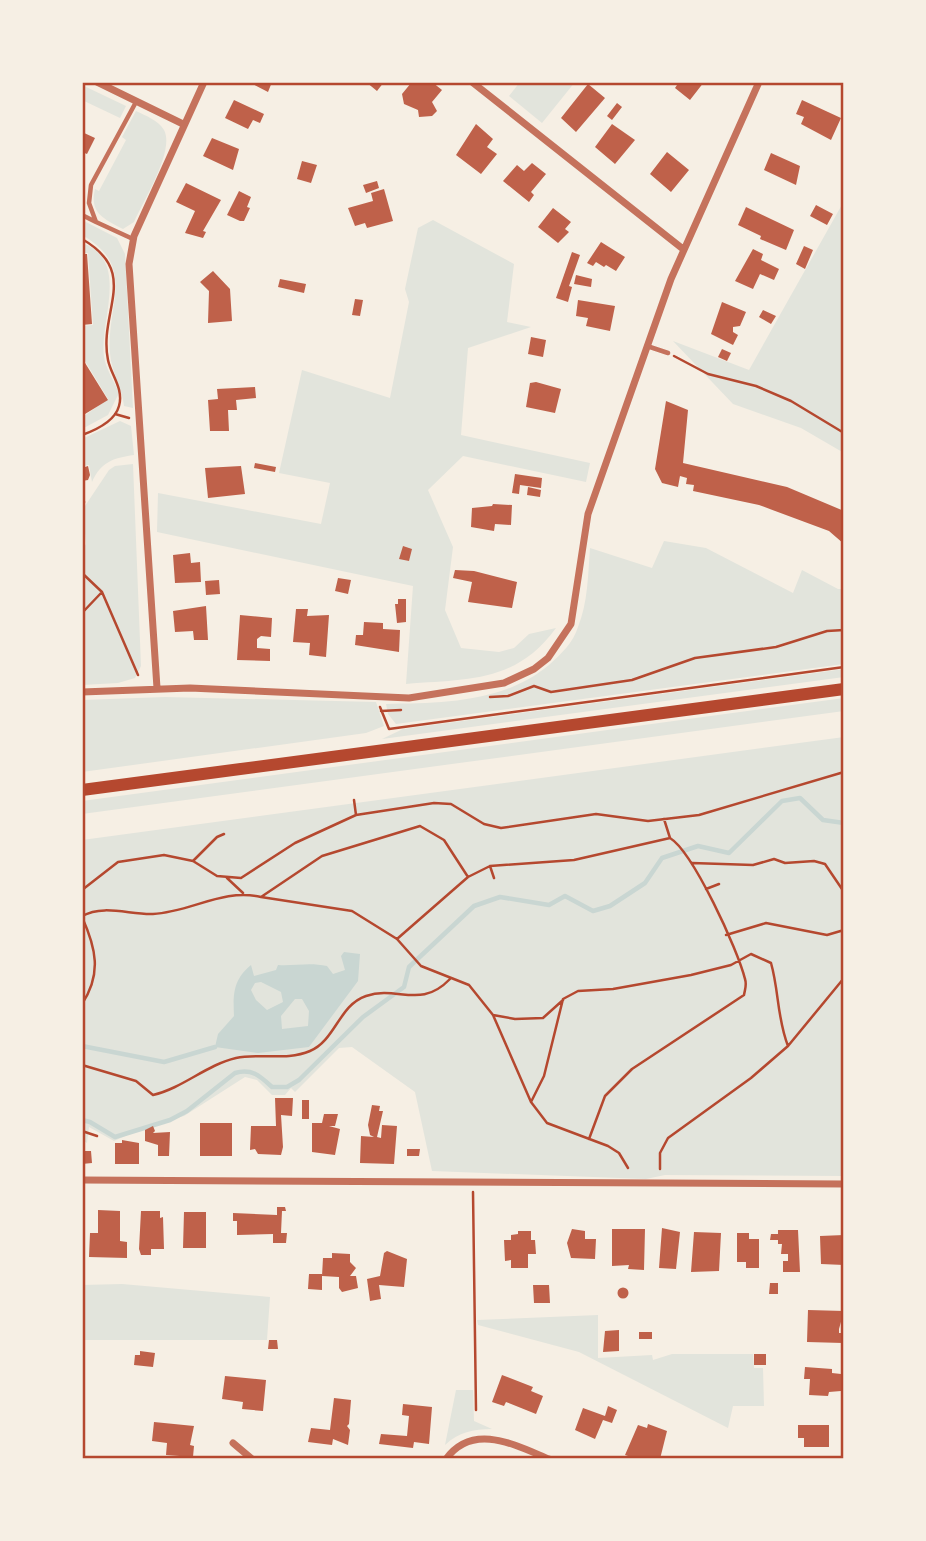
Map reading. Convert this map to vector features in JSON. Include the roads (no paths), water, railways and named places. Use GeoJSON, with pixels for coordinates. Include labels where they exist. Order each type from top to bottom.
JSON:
{"type":"FeatureCollection","features":[{"type":"Feature","properties":{"kind":"main road"},"geometry":{"type":"LineString","coordinates":[[82,790],[844,689]]}},
{"type":"Feature","properties":{"kind":"street"},"geometry":{"type":"LineString","coordinates":[[97,82],[183,124]]}},
{"type":"Feature","properties":{"kind":"street"},"geometry":{"type":"LineString","coordinates":[[157,688],[129,264],[134,239],[204,82]]}},
{"type":"Feature","properties":{"kind":"street"},"geometry":{"type":"LineString","coordinates":[[472,82],[683,249]]}},
{"type":"Feature","properties":{"kind":"street"},"geometry":{"type":"LineString","coordinates":[[82,692],[157,688],[409,698],[471,691],[504,683],[534,669],[548,658],[570,624],[588,514],[647,346],[683,249],[759,82]]}},
{"type":"Feature","properties":{"kind":"street"},"geometry":{"type":"LineString","coordinates":[[82,1180],[844,1184]]}},
{"type":"Feature","properties":{"kind":"street"},"geometry":{"type":"LineString","coordinates":[[446,1459],[464,1442],[484,1437],[549,1459]]}},
{"type":"Feature","properties":{"kind":"street"},"geometry":{"type":"LineString","coordinates":[[233,1443],[252,1459]]}},
{"type":"Feature","properties":{"kind":"lane"},"geometry":{"type":"LineString","coordinates":[[96,222],[89,203],[91,185],[136,101]]}},
{"type":"Feature","properties":{"kind":"lane"},"geometry":{"type":"LineString","coordinates":[[82,215],[134,239]]}},
{"type":"Feature","properties":{"kind":"lane"},"geometry":{"type":"LineString","coordinates":[[647,346],[668,353]]}},
{"type":"Feature","properties":{"kind":"waterway"},"geometry":{"type":"LineString","coordinates":[[82,1120],[115,1137],[170,1120],[187,1111],[235,1073],[241,1072],[255,1074],[272,1087],[287,1087],[299,1080],[363,1017],[404,987],[409,967],[474,906],[500,897],[549,905],[565,896],[593,911],[610,906],[645,883],[662,858],[698,846],[729,853],[782,801],[800,798],[823,820],[844,823]]}},
{"type":"Feature","properties":{"kind":"waterway"},"geometry":{"type":"LineString","coordinates":[[82,1046],[164,1062],[215,1047]]}}]}
